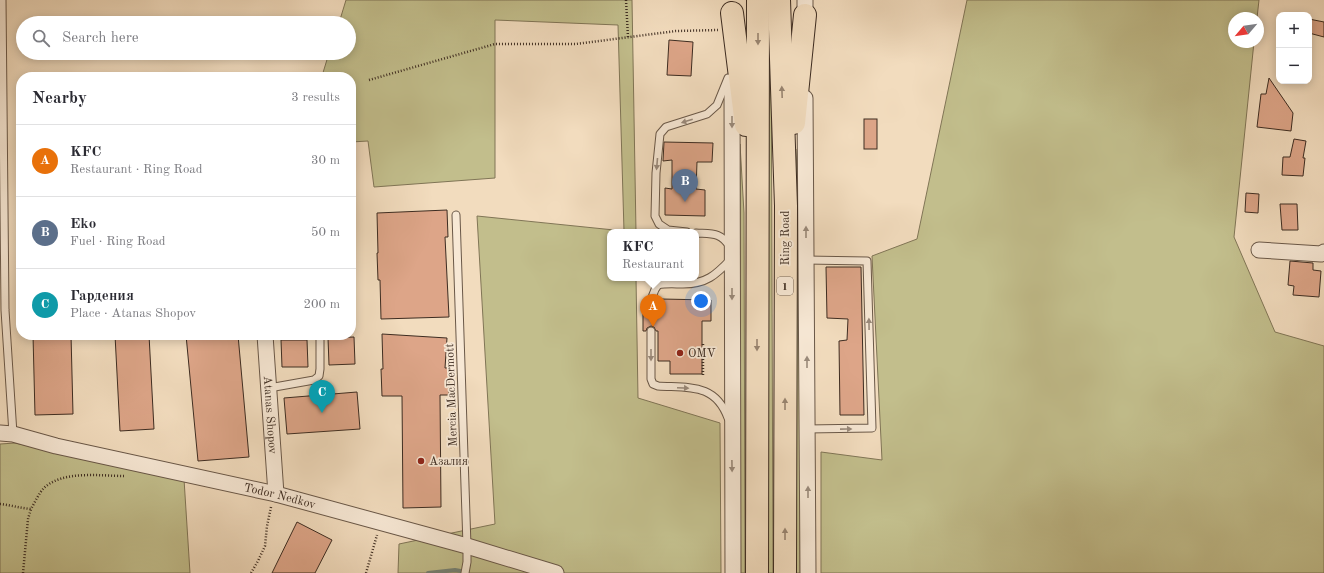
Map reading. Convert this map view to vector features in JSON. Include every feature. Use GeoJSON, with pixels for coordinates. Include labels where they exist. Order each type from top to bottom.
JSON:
{"type":"FeatureCollection","features":[{"type":"Feature","properties":{"kind":"highway"},"geometry":{"type":"LineString","coordinates":[[757,573],[758,0]]}},
{"type":"Feature","properties":{"kind":"highway","name":"Ring Road"},"geometry":{"type":"LineString","coordinates":[[779,0],[786,206],[785,573]]}},
{"type":"Feature","properties":{"kind":"highway"},"geometry":{"type":"LineString","coordinates":[[786,206],[805,8]]}},
{"type":"Feature","properties":{"kind":"highway"},"geometry":{"type":"LineString","coordinates":[[732,14],[757,222]]}},
{"type":"Feature","properties":{"kind":"street"},"geometry":{"type":"LineString","coordinates":[[805,8],[808,573]]}},
{"type":"Feature","properties":{"kind":"street"},"geometry":{"type":"LineString","coordinates":[[732,14],[733,573]]}},
{"type":"Feature","properties":{"kind":"street"},"geometry":{"type":"LineString","coordinates":[[1259,250],[1321,254],[1324,252]]}},
{"type":"Feature","properties":{"kind":"street","name":"Atanas Shopov"},"geometry":{"type":"LineString","coordinates":[[265,340],[276,494]]}},
{"type":"Feature","properties":{"kind":"street","name":"Todor Nedkov"},"geometry":{"type":"LineString","coordinates":[[7,433],[56,446],[276,494],[467,546],[556,573]]}},
{"type":"Feature","properties":{"kind":"lane"},"geometry":{"type":"LineString","coordinates":[[2,0],[7,433]]}},
{"type":"Feature","properties":{"kind":"lane"},"geometry":{"type":"LineString","coordinates":[[666,229],[659,224],[655,216],[656,173],[660,134],[666,127],[707,114],[717,106],[732,68]]}},
{"type":"Feature","properties":{"kind":"lane","name":"Mercia MаcDermott"},"geometry":{"type":"LineString","coordinates":[[456,215],[467,546],[465,573]]}},
{"type":"Feature","properties":{"kind":"lane"},"geometry":{"type":"LineString","coordinates":[[651,310],[651,301],[655,289],[658,286],[694,284],[707,280],[721,269],[732,254],[726,240],[718,235],[699,233]]}},
{"type":"Feature","properties":{"kind":"lane"},"geometry":{"type":"LineString","coordinates":[[806,260],[867,261],[872,428],[807,429]]}},
{"type":"Feature","properties":{"kind":"lane"},"geometry":{"type":"LineString","coordinates":[[651,331],[651,378],[653,384],[658,386],[699,388],[709,392],[724,407],[729,420],[732,438]]}},
{"type":"Feature","properties":{"kind":"lane"},"geometry":{"type":"LineString","coordinates":[[269,388],[314,380],[319,376],[320,340]]}},
{"type":"Feature","properties":{"kind":"path"},"geometry":{"type":"LineString","coordinates":[[626,0],[628,37]]}},
{"type":"Feature","properties":{"kind":"path"},"geometry":{"type":"LineString","coordinates":[[369,80],[495,44],[576,44],[676,31],[732,14]]}},
{"type":"Feature","properties":{"kind":"path"},"geometry":{"type":"LineString","coordinates":[[703,342],[703,375]]}},
{"type":"Feature","properties":{"kind":"path"},"geometry":{"type":"LineString","coordinates":[[23,573],[28,519],[31,509],[44,488],[60,478],[83,475],[128,476]]}},
{"type":"Feature","properties":{"kind":"path"},"geometry":{"type":"LineString","coordinates":[[251,573],[265,546],[266,526],[276,494]]}},
{"type":"Feature","properties":{"kind":"path"},"geometry":{"type":"LineString","coordinates":[[0,504],[31,509]]}},
{"type":"Feature","properties":{"kind":"path"},"geometry":{"type":"LineString","coordinates":[[366,573],[381,522]]}},
{"type":"Feature","properties":{"kind":"shaded area"},"geometry":{"type":"Polygon","coordinates":[[[346,0],[632,0],[636,229],[624,229],[618,25],[495,20],[495,178],[374,187],[368,141],[356,142],[356,72],[323,72],[327,60],[356,60],[356,16],[341,16],[346,0]]]}},
{"type":"Feature","properties":{"kind":"shaded area"},"geometry":{"type":"Polygon","coordinates":[[[766,0],[771,0],[773,573],[768,573],[766,0]]]}},
{"type":"Feature","properties":{"kind":"shaded area"},"geometry":{"type":"Polygon","coordinates":[[[967,0],[1259,0],[1258,12],[1228,12],[1228,48],[1253,48],[1234,237],[1275,332],[1324,346],[1324,573],[821,573],[821,452],[882,460],[872,256],[917,239],[967,0]]]}},
{"type":"Feature","properties":{"kind":"shaded area"},"geometry":{"type":"Polygon","coordinates":[[[740,144],[744,213],[745,573],[740,573],[740,144]]]}},
{"type":"Feature","properties":{"kind":"shaded area"},"geometry":{"type":"Polygon","coordinates":[[[797,149],[799,149],[800,573],[796,573],[797,149]]]}},
{"type":"Feature","properties":{"kind":"shaded area"},"geometry":{"type":"Polygon","coordinates":[[[477,216],[607,229],[607,281],[636,281],[638,398],[720,423],[721,573],[398,573],[399,544],[495,524],[477,216]]]}},
{"type":"Feature","properties":{"kind":"shaded area"},"geometry":{"type":"Polygon","coordinates":[[[15,443],[184,479],[190,573],[0,573],[0,444],[15,443]]]}},
{"type":"Feature","properties":{"kind":"building"},"geometry":{"type":"Polygon","coordinates":[[[1312,20],[1324,22],[1324,37],[1312,34],[1312,20]]]}},
{"type":"Feature","properties":{"kind":"building"},"geometry":{"type":"Polygon","coordinates":[[[669,40],[693,42],[691,76],[667,75],[669,40]]]}},
{"type":"Feature","properties":{"kind":"building"},"geometry":{"type":"Polygon","coordinates":[[[1269,78],[1293,113],[1291,131],[1257,127],[1261,94],[1266,94],[1269,78]]]}},
{"type":"Feature","properties":{"kind":"building"},"geometry":{"type":"Polygon","coordinates":[[[864,119],[877,119],[877,149],[864,149],[864,119]]]}},
{"type":"Feature","properties":{"kind":"building"},"geometry":{"type":"Polygon","coordinates":[[[1294,139],[1306,141],[1303,158],[1305,158],[1303,176],[1282,175],[1283,157],[1290,157],[1294,139]]]}},
{"type":"Feature","properties":{"kind":"building"},"geometry":{"type":"Polygon","coordinates":[[[664,142],[713,143],[712,162],[697,162],[696,189],[705,190],[705,216],[665,215],[665,188],[672,189],[672,160],[663,161],[664,142]]]}},
{"type":"Feature","properties":{"kind":"building"},"geometry":{"type":"Polygon","coordinates":[[[1246,193],[1259,194],[1258,213],[1245,212],[1246,193]]]}},
{"type":"Feature","properties":{"kind":"building"},"geometry":{"type":"Polygon","coordinates":[[[1280,204],[1297,204],[1298,230],[1282,230],[1280,204]]]}},
{"type":"Feature","properties":{"kind":"building"},"geometry":{"type":"Polygon","coordinates":[[[447,210],[448,237],[445,237],[449,317],[381,319],[380,280],[378,280],[377,213],[447,210]]]}},
{"type":"Feature","properties":{"kind":"building"},"geometry":{"type":"Polygon","coordinates":[[[1290,261],[1313,263],[1313,270],[1321,271],[1319,297],[1293,295],[1294,286],[1288,285],[1290,261]]]}},
{"type":"Feature","properties":{"kind":"building"},"geometry":{"type":"Polygon","coordinates":[[[826,267],[861,267],[864,415],[840,415],[839,341],[847,340],[848,319],[827,318],[826,267]]]}},
{"type":"Feature","properties":{"kind":"building"},"geometry":{"type":"Polygon","coordinates":[[[661,299],[711,300],[711,321],[702,321],[702,374],[670,374],[670,361],[658,361],[658,331],[651,326],[647,328],[646,331],[643,331],[643,310],[646,310],[648,314],[651,315],[655,313],[656,310],[661,310],[661,299]]]}},
{"type":"Feature","properties":{"kind":"building"},"geometry":{"type":"Polygon","coordinates":[[[382,334],[447,338],[445,368],[449,368],[449,395],[440,395],[441,507],[403,508],[402,396],[382,396],[382,334]]]}},
{"type":"Feature","properties":{"kind":"building"},"geometry":{"type":"Polygon","coordinates":[[[33,340],[71,340],[73,414],[35,415],[33,340]]]}},
{"type":"Feature","properties":{"kind":"building"},"geometry":{"type":"Polygon","coordinates":[[[115,340],[149,340],[154,429],[120,431],[115,340]]]}},
{"type":"Feature","properties":{"kind":"building"},"geometry":{"type":"Polygon","coordinates":[[[186,340],[238,340],[249,457],[198,461],[186,340]]]}},
{"type":"Feature","properties":{"kind":"building"},"geometry":{"type":"Polygon","coordinates":[[[281,340],[307,340],[308,367],[282,367],[281,340]]]}},
{"type":"Feature","properties":{"kind":"building"},"geometry":{"type":"Polygon","coordinates":[[[328,340],[354,340],[355,364],[329,365],[328,340]]]}},
{"type":"Feature","properties":{"kind":"building"},"geometry":{"type":"Polygon","coordinates":[[[357,392],[360,429],[287,434],[284,398],[357,392]]]}},
{"type":"Feature","properties":{"kind":"building"},"geometry":{"type":"Polygon","coordinates":[[[297,522],[332,540],[315,573],[272,573],[297,522]]]}},
{"type":"Feature","properties":{"kind":"waterway"},"geometry":{"type":"LineString","coordinates":[[428,573],[455,570],[466,572]]}},
{"type":"Feature","properties":{"kind":"place","name":"Eko"},"geometry":{"type":"Point","coordinates":[685,202]}},
{"type":"Feature","properties":{"kind":"place","name":"KFC"},"geometry":{"type":"Point","coordinates":[653,327]}},
{"type":"Feature","properties":{"kind":"place","name":"OMV"},"geometry":{"type":"Point","coordinates":[680,353]}},
{"type":"Feature","properties":{"kind":"place","name":"Гардения"},"geometry":{"type":"Point","coordinates":[322,413]}},
{"type":"Feature","properties":{"kind":"place","name":"Азалия"},"geometry":{"type":"Point","coordinates":[421,461]}}]}
